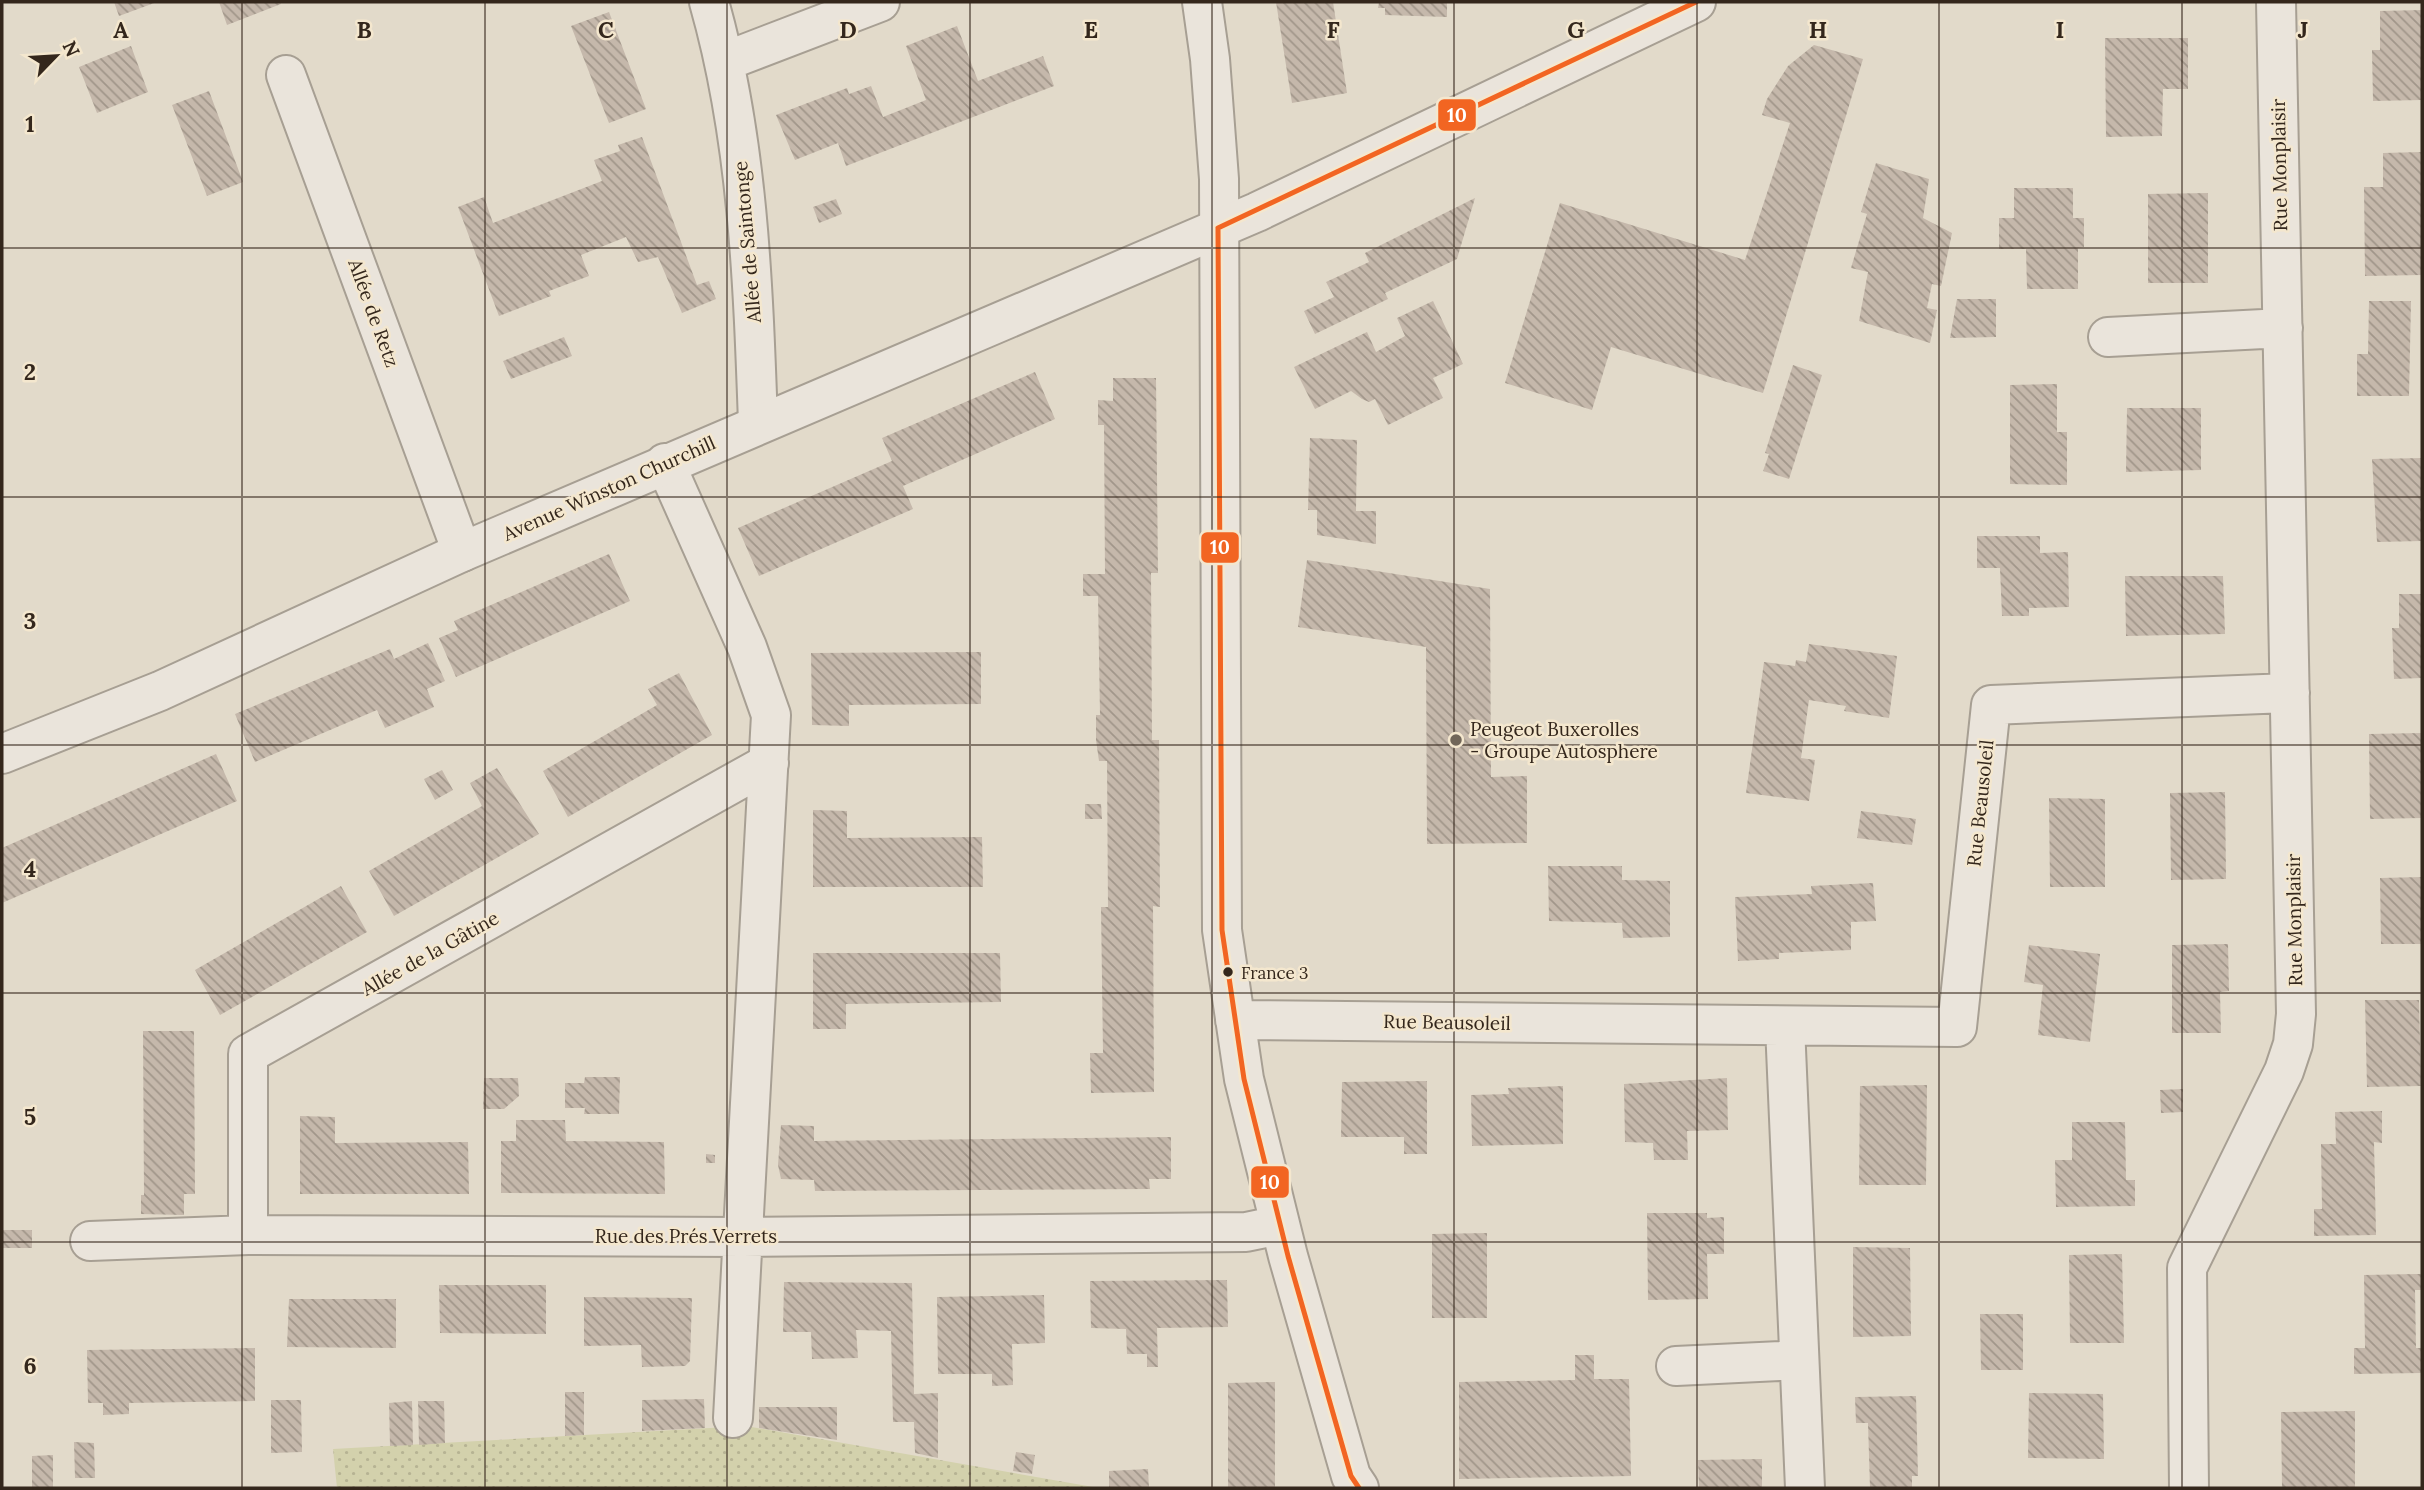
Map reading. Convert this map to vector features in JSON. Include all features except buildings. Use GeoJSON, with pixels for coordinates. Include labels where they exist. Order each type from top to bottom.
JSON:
{"type":"FeatureCollection","features":[{"type":"Feature","properties":{"kind":"street","name":"Allée de Saintonge"},"geometry":{"type":"LineString","coordinates":[[709,2],[726,61],[745,193],[758,423]]}},
{"type":"Feature","properties":{"kind":"street"},"geometry":{"type":"LineString","coordinates":[[726,61],[880,2]]}},
{"type":"Feature","properties":{"kind":"street"},"geometry":{"type":"LineString","coordinates":[[1202,2],[1210,59],[1219,179],[1222,930],[1244,1079],[1280,1225],[1348,1463],[1359,1488]]}},
{"type":"Feature","properties":{"kind":"street","name":"Avenue Winston Churchill"},"geometry":{"type":"LineString","coordinates":[[2,754],[160,691],[462,552],[665,463],[1218,228],[1696,2]]}},
{"type":"Feature","properties":{"kind":"street","name":"Rue Monplaisir"},"geometry":{"type":"LineString","coordinates":[[2189,1488],[2187,1268],[2284,1071],[2293,1044],[2296,1014],[2276,2]]}},
{"type":"Feature","properties":{"kind":"street","name":"Allée de Retz"},"geometry":{"type":"LineString","coordinates":[[286,75],[462,552]]}},
{"type":"Feature","properties":{"kind":"street"},"geometry":{"type":"LineString","coordinates":[[2108,338],[2283,328]]}},
{"type":"Feature","properties":{"kind":"street"},"geometry":{"type":"LineString","coordinates":[[665,463],[747,647],[771,715],[733,1418]]}},
{"type":"Feature","properties":{"kind":"street","name":"Rue Beausoleil"},"geometry":{"type":"LineString","coordinates":[[1235,1020],[1957,1027],[1991,705],[2290,693]]}},
{"type":"Feature","properties":{"kind":"street","name":"Allée de la Gâtine"},"geometry":{"type":"LineString","coordinates":[[248,1235],[248,1054],[769,763]]}},
{"type":"Feature","properties":{"kind":"street"},"geometry":{"type":"LineString","coordinates":[[1785,1026],[1805,1488]]}},
{"type":"Feature","properties":{"kind":"street","name":"Rue des Prés Verrets"},"geometry":{"type":"LineString","coordinates":[[90,1241],[248,1235],[743,1237],[1246,1232],[1280,1225]]}},
{"type":"Feature","properties":{"kind":"street"},"geometry":{"type":"LineString","coordinates":[[1676,1366],[1799,1360]]}},
{"type":"Feature","properties":{"kind":"shaded area"},"geometry":{"type":"Polygon","coordinates":[[[746,1426],[1099,1488],[337,1488],[333,1449],[746,1426]]]}},
{"type":"Feature","properties":{"kind":"transit line","name":"10"},"geometry":{"type":"LineString","coordinates":[[1218,228],[1696,2]]}},
{"type":"Feature","properties":{"kind":"transit line","name":"10"},"geometry":{"type":"LineString","coordinates":[[1218,228],[1222,930],[1244,1079],[1288,1256],[1351,1476],[1359,1488]]}},
{"type":"Feature","properties":{"kind":"place","name":"Peugeot Buxerolles - Groupe Autosphere"},"geometry":{"type":"Point","coordinates":[1456,740]}},
{"type":"Feature","properties":{"kind":"place","name":"France 3"},"geometry":{"type":"Point","coordinates":[1228,972]}}]}
